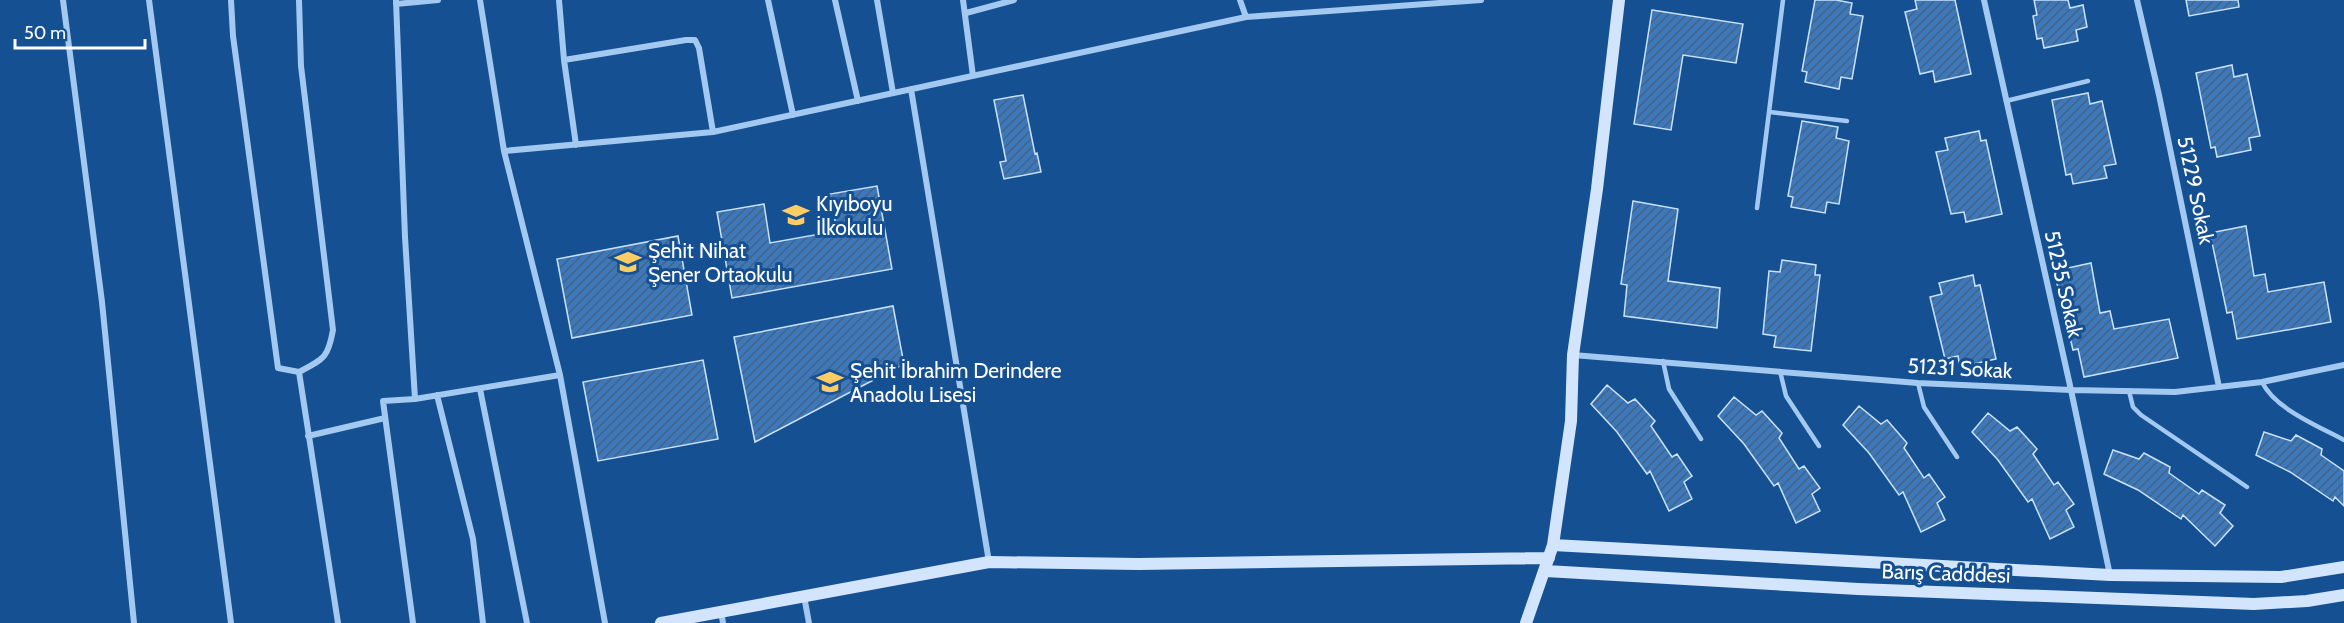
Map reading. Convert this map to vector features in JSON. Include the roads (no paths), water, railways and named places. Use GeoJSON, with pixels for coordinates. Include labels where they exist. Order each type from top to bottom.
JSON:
{"type":"FeatureCollection","features":[{"type":"Feature","properties":{"kind":"main road"},"geometry":{"type":"LineString","coordinates":[[1526,623],[1554,544],[1571,421],[1573,355],[1597,189],[1619,0]]}},
{"type":"Feature","properties":{"kind":"main road","name":"Barış Cadddesi"},"geometry":{"type":"LineString","coordinates":[[1554,544],[2110,575],[2281,577],[2344,567]]}},
{"type":"Feature","properties":{"kind":"main road"},"geometry":{"type":"LineString","coordinates":[[661,623],[722,617],[804,596],[989,562],[1139,564],[1549,558]]}},
{"type":"Feature","properties":{"kind":"main road","name":"Barış Cadddesi"},"geometry":{"type":"LineString","coordinates":[[1546,571],[1858,589],[2254,604],[2307,601],[2344,595]]}},
{"type":"Feature","properties":{"kind":"street"},"geometry":{"type":"LineString","coordinates":[[63,0],[102,302],[134,623]]}},
{"type":"Feature","properties":{"kind":"street"},"geometry":{"type":"LineString","coordinates":[[149,0],[231,623]]}},
{"type":"Feature","properties":{"kind":"street"},"geometry":{"type":"LineString","coordinates":[[231,0],[233,36],[279,368],[299,372],[316,363],[329,350],[333,330],[301,66],[299,0]]}},
{"type":"Feature","properties":{"kind":"street"},"geometry":{"type":"LineString","coordinates":[[415,399],[405,237],[396,2],[438,0]]}},
{"type":"Feature","properties":{"kind":"street"},"geometry":{"type":"LineString","coordinates":[[480,0],[504,151],[560,375],[605,623]]}},
{"type":"Feature","properties":{"kind":"street"},"geometry":{"type":"LineString","coordinates":[[559,0],[564,60],[576,145]]}},
{"type":"Feature","properties":{"kind":"street"},"geometry":{"type":"LineString","coordinates":[[768,0],[793,115]]}},
{"type":"Feature","properties":{"kind":"street"},"geometry":{"type":"LineString","coordinates":[[835,0],[858,101]]}},
{"type":"Feature","properties":{"kind":"street"},"geometry":{"type":"LineString","coordinates":[[877,0],[893,93]]}},
{"type":"Feature","properties":{"kind":"street"},"geometry":{"type":"LineString","coordinates":[[963,0],[973,76]]}},
{"type":"Feature","properties":{"kind":"street"},"geometry":{"type":"LineString","coordinates":[[966,13],[1014,0]]}},
{"type":"Feature","properties":{"kind":"street"},"geometry":{"type":"LineString","coordinates":[[1240,0],[1246,16]]}},
{"type":"Feature","properties":{"kind":"street"},"geometry":{"type":"LineString","coordinates":[[504,151],[713,132],[1246,16],[1481,0]]}},
{"type":"Feature","properties":{"kind":"street","name":"51235 Sokak"},"geometry":{"type":"LineString","coordinates":[[1984,0],[2110,575]]}},
{"type":"Feature","properties":{"kind":"street","name":"51229 Sokak"},"geometry":{"type":"LineString","coordinates":[[2137,0],[2159,95],[2219,387]]}},
{"type":"Feature","properties":{"kind":"street"},"geometry":{"type":"LineString","coordinates":[[564,60],[695,40],[699,48],[713,132]]}},
{"type":"Feature","properties":{"kind":"street"},"geometry":{"type":"LineString","coordinates":[[912,89],[989,562]]}},
{"type":"Feature","properties":{"kind":"street","name":"51231 Sokak"},"geometry":{"type":"LineString","coordinates":[[1573,355],[1918,383],[2175,392],[2262,382],[2344,365]]}},
{"type":"Feature","properties":{"kind":"street"},"geometry":{"type":"LineString","coordinates":[[299,372],[338,623]]}},
{"type":"Feature","properties":{"kind":"street"},"geometry":{"type":"LineString","coordinates":[[414,623],[383,401],[437,396],[560,375]]}},
{"type":"Feature","properties":{"kind":"street"},"geometry":{"type":"LineString","coordinates":[[480,389],[527,623]]}},
{"type":"Feature","properties":{"kind":"street"},"geometry":{"type":"LineString","coordinates":[[437,396],[473,539],[483,623]]}},
{"type":"Feature","properties":{"kind":"street"},"geometry":{"type":"LineString","coordinates":[[308,436],[386,418]]}},
{"type":"Feature","properties":{"kind":"street"},"geometry":{"type":"LineString","coordinates":[[804,596],[808,623]]}},
{"type":"Feature","properties":{"kind":"lane"},"geometry":{"type":"LineString","coordinates":[[1757,208],[1783,0]]}},
{"type":"Feature","properties":{"kind":"lane"},"geometry":{"type":"LineString","coordinates":[[2006,100],[2088,81]]}},
{"type":"Feature","properties":{"kind":"lane"},"geometry":{"type":"LineString","coordinates":[[1770,112],[1847,121]]}},
{"type":"Feature","properties":{"kind":"lane"},"geometry":{"type":"LineString","coordinates":[[1663,361],[1669,389],[1701,439]]}},
{"type":"Feature","properties":{"kind":"lane"},"geometry":{"type":"LineString","coordinates":[[1780,371],[1786,396],[1819,446]]}},
{"type":"Feature","properties":{"kind":"lane"},"geometry":{"type":"LineString","coordinates":[[2262,382],[2268,393],[2282,405],[2344,441]]}},
{"type":"Feature","properties":{"kind":"lane"},"geometry":{"type":"LineString","coordinates":[[1918,383],[1924,407],[1957,457]]}},
{"type":"Feature","properties":{"kind":"lane"},"geometry":{"type":"LineString","coordinates":[[2129,391],[2133,407],[2141,415],[2247,487]]}},
{"type":"Feature","properties":{"kind":"place","name":"Kıyıboyu İlkokulu"},"geometry":{"type":"Point","coordinates":[796,215]}},
{"type":"Feature","properties":{"kind":"place","name":"Şehit Nihat Şener Ortaokulu"},"geometry":{"type":"Point","coordinates":[628,262]}},
{"type":"Feature","properties":{"kind":"place","name":"Şehit İbrahim Derindere Anadolu Lisesi"},"geometry":{"type":"Point","coordinates":[830,382]}}]}
